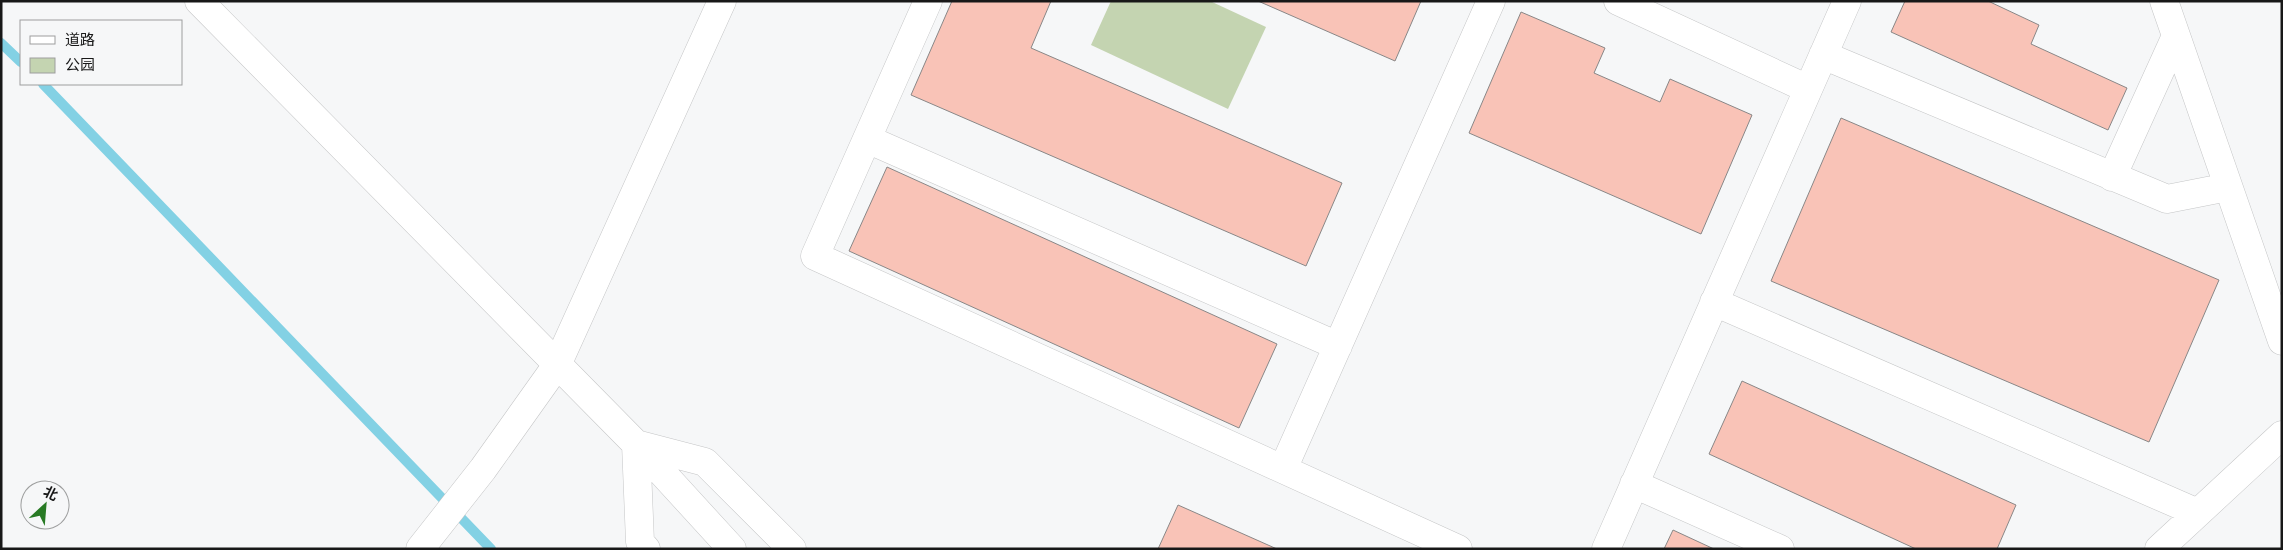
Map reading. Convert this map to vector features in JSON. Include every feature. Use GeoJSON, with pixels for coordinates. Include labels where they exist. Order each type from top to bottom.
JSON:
{"type":"FeatureCollection","features":[{"type":"Feature","properties":{"kind":"street"},"geometry":{"type":"LineString","coordinates":[[199,1],[636,444],[732,549]]}},
{"type":"Feature","properties":{"kind":"street"},"geometry":{"type":"LineString","coordinates":[[420,549],[483,470],[557,364],[722,1]]}},
{"type":"Feature","properties":{"kind":"street"},"geometry":{"type":"LineString","coordinates":[[928,1],[815,256],[1458,549]]}},
{"type":"Feature","properties":{"kind":"street"},"geometry":{"type":"LineString","coordinates":[[1283,469],[1491,1]]}},
{"type":"Feature","properties":{"kind":"street"},"geometry":{"type":"LineString","coordinates":[[1618,1],[1808,89]]}},
{"type":"Feature","properties":{"kind":"street"},"geometry":{"type":"LineString","coordinates":[[1606,549],[1847,1]]}},
{"type":"Feature","properties":{"kind":"street"},"geometry":{"type":"LineString","coordinates":[[2164,1],[2282,341]]}},
{"type":"Feature","properties":{"kind":"street"},"geometry":{"type":"LineString","coordinates":[[2112,177],[2176,36]]}},
{"type":"Feature","properties":{"kind":"street"},"geometry":{"type":"LineString","coordinates":[[1823,55],[2167,199],[2228,187]]}},
{"type":"Feature","properties":{"kind":"street"},"geometry":{"type":"LineString","coordinates":[[867,139],[1338,346]]}},
{"type":"Feature","properties":{"kind":"street"},"geometry":{"type":"LineString","coordinates":[[1714,302],[2198,513]]}},
{"type":"Feature","properties":{"kind":"street"},"geometry":{"type":"LineString","coordinates":[[2159,549],[2282,435]]}},
{"type":"Feature","properties":{"kind":"street"},"geometry":{"type":"LineString","coordinates":[[636,444],[640,542],[646,549]]}},
{"type":"Feature","properties":{"kind":"street"},"geometry":{"type":"LineString","coordinates":[[636,444],[705,462],[792,549]]}},
{"type":"Feature","properties":{"kind":"street"},"geometry":{"type":"LineString","coordinates":[[1634,484],[1780,549]]}},
{"type":"Feature","properties":{"kind":"green space"},"geometry":{"type":"Polygon","coordinates":[[[1111,1],[1210,1],[1266,27],[1228,109],[1091,45],[1111,1]]]}},
{"type":"Feature","properties":{"kind":"building"},"geometry":{"type":"Polygon","coordinates":[[[952,1],[1051,1],[1031,48],[1342,183],[1306,266],[911,95],[952,1]]]}},
{"type":"Feature","properties":{"kind":"building"},"geometry":{"type":"Polygon","coordinates":[[[1258,1],[1421,1],[1395,61],[1258,1]]]}},
{"type":"Feature","properties":{"kind":"building"},"geometry":{"type":"Polygon","coordinates":[[[1905,1],[1988,1],[2039,25],[2031,44],[2127,88],[2108,130],[1891,32],[1905,1]]]}},
{"type":"Feature","properties":{"kind":"building"},"geometry":{"type":"Polygon","coordinates":[[[1521,12],[1605,48],[1594,73],[1660,102],[1670,79],[1752,115],[1701,234],[1469,133],[1521,12]]]}},
{"type":"Feature","properties":{"kind":"building"},"geometry":{"type":"Polygon","coordinates":[[[1841,118],[2219,280],[2149,442],[1771,281],[1841,118]]]}},
{"type":"Feature","properties":{"kind":"building"},"geometry":{"type":"Polygon","coordinates":[[[887,167],[1277,344],[1239,428],[849,251],[887,167]]]}},
{"type":"Feature","properties":{"kind":"building"},"geometry":{"type":"Polygon","coordinates":[[[1742,381],[2016,505],[1997,549],[1916,549],[1709,454],[1742,381]]]}},
{"type":"Feature","properties":{"kind":"building"},"geometry":{"type":"Polygon","coordinates":[[[1178,505],[1277,549],[1158,549],[1178,505]]]}},
{"type":"Feature","properties":{"kind":"building"},"geometry":{"type":"Polygon","coordinates":[[[1673,530],[1714,549],[1664,549],[1673,530]]]}},
{"type":"Feature","properties":{"kind":"waterway"},"geometry":{"type":"LineString","coordinates":[[1,43],[20,61]]}},
{"type":"Feature","properties":{"kind":"waterway"},"geometry":{"type":"LineString","coordinates":[[44,85],[491,549]]}}]}
